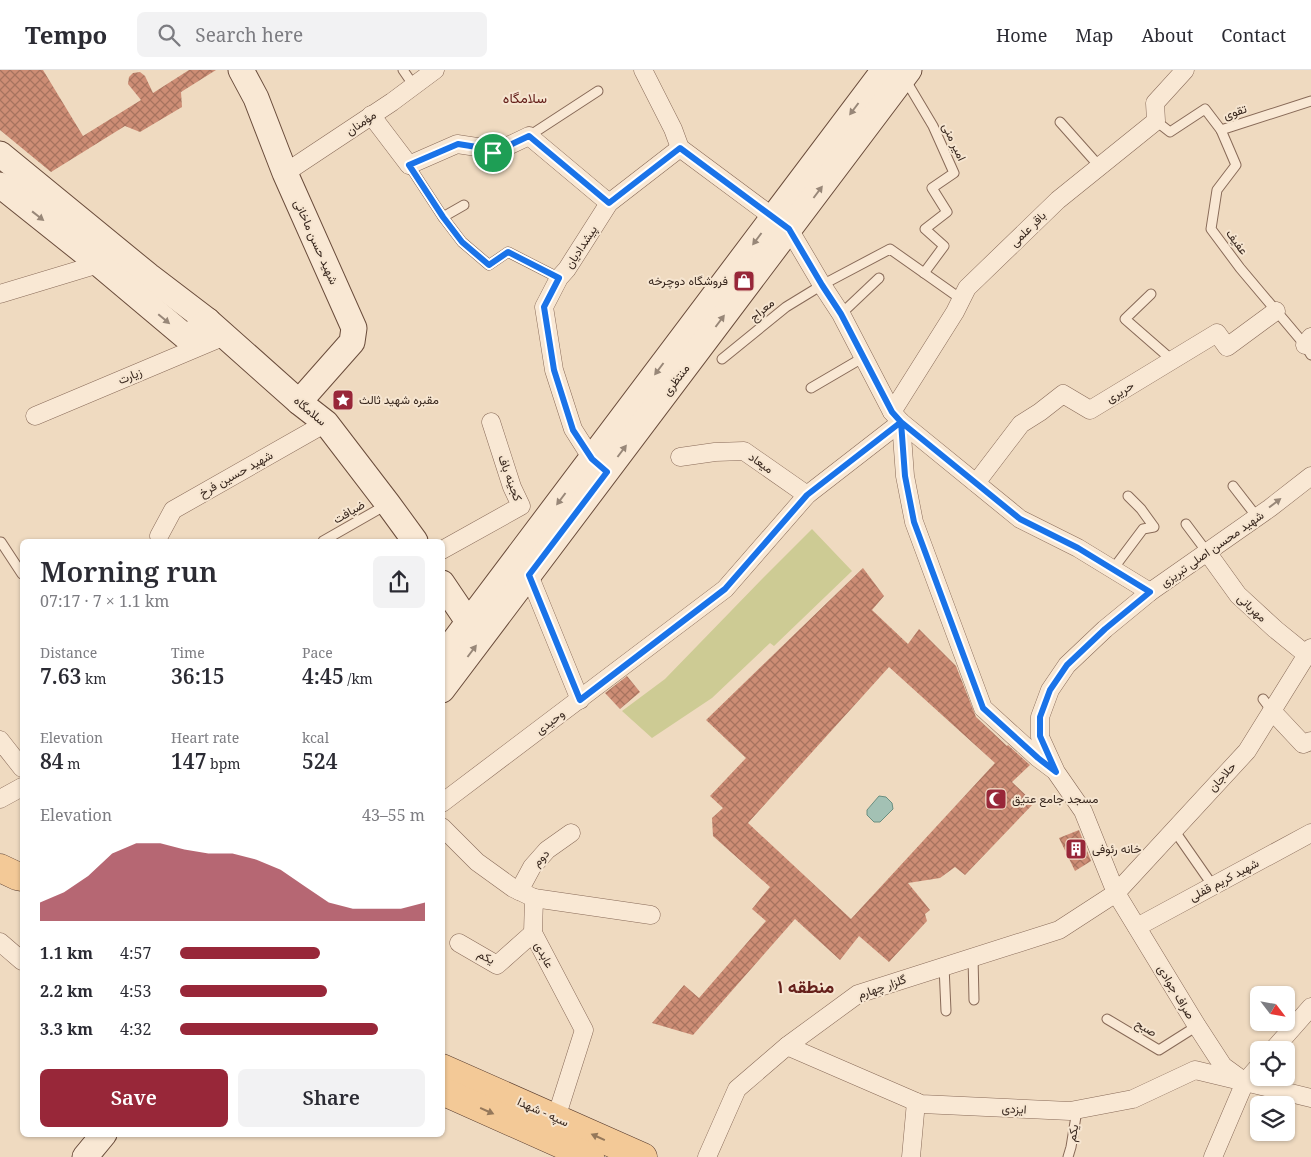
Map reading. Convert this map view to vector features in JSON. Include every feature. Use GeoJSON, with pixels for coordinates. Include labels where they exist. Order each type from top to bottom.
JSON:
{"type":"FeatureCollection","features":[{"type":"Feature","properties":{"kind":"main road","name":"شهید حسن ماخانی"},"geometry":{"type":"LineString","coordinates":[[240,70],[256,98],[285,173],[354,328],[352,342],[299,402]]}},
{"type":"Feature","properties":{"kind":"main road","name":"منتظری"},"geometry":{"type":"LineString","coordinates":[[445,653],[468,622],[599,465],[781,223],[899,72]]}},
{"type":"Feature","properties":{"kind":"main road"},"geometry":{"type":"LineString","coordinates":[[0,154],[107,256],[187,338],[216,328]]}},
{"type":"Feature","properties":{"kind":"main road"},"geometry":{"type":"LineString","coordinates":[[0,185],[107,256]]}},
{"type":"Feature","properties":{"kind":"main road","name":"سلامگاه"},"geometry":{"type":"LineString","coordinates":[[216,328],[299,402],[326,423],[414,539]]}},
{"type":"Feature","properties":{"kind":"main road","name":"منتظری"},"geometry":{"type":"LineString","coordinates":[[445,686],[529,575],[599,465]]}},
{"type":"Feature","properties":{"kind":"main road"},"geometry":{"type":"LineString","coordinates":[[445,588],[468,622]]}},
{"type":"Feature","properties":{"kind":"main road","name":"سپه - شهدا"},"geometry":{"type":"LineString","coordinates":[[445,1069],[643,1157]]}},
{"type":"Feature","properties":{"kind":"main road","name":"سپه - شهدا"},"geometry":{"type":"LineString","coordinates":[[445,1092],[590,1157]]}},
{"type":"Feature","properties":{"kind":"main road"},"geometry":{"type":"LineString","coordinates":[[67,1157],[82,1137]]}},
{"type":"Feature","properties":{"kind":"main road"},"geometry":{"type":"LineString","coordinates":[[85,1157],[102,1137]]}},
{"type":"Feature","properties":{"kind":"street","name":"مؤمنان"},"geometry":{"type":"LineString","coordinates":[[285,173],[435,70]]}},
{"type":"Feature","properties":{"kind":"street"},"geometry":{"type":"LineString","coordinates":[[644,70],[673,128],[680,148],[781,223],[841,314],[897,417],[905,476],[914,522],[983,708],[1056,772]]}},
{"type":"Feature","properties":{"kind":"street"},"geometry":{"type":"LineString","coordinates":[[1156,121],[1156,103],[1184,70]]}},
{"type":"Feature","properties":{"kind":"street"},"geometry":{"type":"LineString","coordinates":[[372,115],[409,165],[458,144],[477,147],[493,153],[529,136],[609,203]]}},
{"type":"Feature","properties":{"kind":"street","name":"باقر علمی"},"geometry":{"type":"LineString","coordinates":[[897,417],[967,288],[1058,200],[1156,121]]}},
{"type":"Feature","properties":{"kind":"street","name":"پیشدادیان"},"geometry":{"type":"LineString","coordinates":[[599,465],[573,430],[554,370],[544,307],[559,278],[577,255],[609,203],[680,148]]}},
{"type":"Feature","properties":{"kind":"street"},"geometry":{"type":"LineString","coordinates":[[0,294],[107,256]]}},
{"type":"Feature","properties":{"kind":"street","name":"حریری"},"geometry":{"type":"LineString","coordinates":[[976,483],[1021,424],[1063,394],[1090,410],[1217,333],[1227,347],[1276,311]]}},
{"type":"Feature","properties":{"kind":"street","name":"زیارت"},"geometry":{"type":"LineString","coordinates":[[35,416],[216,328]]}},
{"type":"Feature","properties":{"kind":"street"},"geometry":{"type":"LineString","coordinates":[[897,417],[1020,519],[1078,548],[1150,592]]}},
{"type":"Feature","properties":{"kind":"street","name":"وحیدی"},"geometry":{"type":"LineString","coordinates":[[445,801],[725,589],[807,495],[897,417]]}},
{"type":"Feature","properties":{"kind":"street","name":"کجینه باف"},"geometry":{"type":"LineString","coordinates":[[445,548],[520,506],[491,422]]}},
{"type":"Feature","properties":{"kind":"street","name":"شهید حسین فرخ"},"geometry":{"type":"LineString","coordinates":[[159,536],[173,510],[326,423]]}},
{"type":"Feature","properties":{"kind":"street","name":"میعاد"},"geometry":{"type":"LineString","coordinates":[[680,457],[715,452],[744,451],[807,495]]}},
{"type":"Feature","properties":{"kind":"street","name":"شهید محسن اصلی تبریزی"},"geometry":{"type":"LineString","coordinates":[[1056,772],[1040,736],[1040,717],[1050,690],[1067,665],[1105,629],[1150,592],[1257,517],[1311,476]]}},
{"type":"Feature","properties":{"kind":"street","name":"مهربانی"},"geometry":{"type":"LineString","coordinates":[[1207,552],[1238,595],[1275,629],[1309,652]]}},
{"type":"Feature","properties":{"kind":"street"},"geometry":{"type":"LineString","coordinates":[[529,575],[580,700]]}},
{"type":"Feature","properties":{"kind":"street","name":"حلاجان"},"geometry":{"type":"LineString","coordinates":[[1116,893],[1247,751],[1268,705],[1309,652]]}},
{"type":"Feature","properties":{"kind":"street"},"geometry":{"type":"LineString","coordinates":[[1268,705],[1303,744],[1311,742]]}},
{"type":"Feature","properties":{"kind":"street"},"geometry":{"type":"LineString","coordinates":[[0,740],[20,765]]}},
{"type":"Feature","properties":{"kind":"street","name":"صراف جوادی"},"geometry":{"type":"LineString","coordinates":[[1056,772],[1083,811],[1116,893],[1196,1026],[1223,1066],[1245,1082]]}},
{"type":"Feature","properties":{"kind":"street"},"geometry":{"type":"LineString","coordinates":[[0,799],[20,788]]}},
{"type":"Feature","properties":{"kind":"street"},"geometry":{"type":"LineString","coordinates":[[445,830],[477,862],[527,895],[651,915]]}},
{"type":"Feature","properties":{"kind":"street","name":"دوم"},"geometry":{"type":"LineString","coordinates":[[527,895],[532,867],[547,850],[571,833]]}},
{"type":"Feature","properties":{"kind":"street","name":"شهید کریم قفلی"},"geometry":{"type":"LineString","coordinates":[[1136,927],[1311,833]]}},
{"type":"Feature","properties":{"kind":"street","name":"گلزار چهارم"},"geometry":{"type":"LineString","coordinates":[[706,1157],[737,1089],[787,1046],[858,994],[1058,930],[1116,893]]}},
{"type":"Feature","properties":{"kind":"street","name":"عابدی"},"geometry":{"type":"LineString","coordinates":[[527,895],[533,934],[584,1030],[556,1118]]}},
{"type":"Feature","properties":{"kind":"street","name":"یکم"},"geometry":{"type":"LineString","coordinates":[[459,943],[497,964],[533,934]]}},
{"type":"Feature","properties":{"kind":"street"},"geometry":{"type":"LineString","coordinates":[[0,942],[20,959]]}},
{"type":"Feature","properties":{"kind":"street"},"geometry":{"type":"LineString","coordinates":[[1281,1041],[1311,1006]]}},
{"type":"Feature","properties":{"kind":"street","name":"ایزدی"},"geometry":{"type":"LineString","coordinates":[[787,1046],[916,1102],[931,1105],[1070,1111],[1133,1099],[1195,1070],[1311,1098]]}},
{"type":"Feature","properties":{"kind":"street"},"geometry":{"type":"LineString","coordinates":[[1213,1157],[1245,1082],[1250,1076]]}},
{"type":"Feature","properties":{"kind":"street"},"geometry":{"type":"LineString","coordinates":[[911,1157],[916,1102]]}},
{"type":"Feature","properties":{"kind":"lane"},"geometry":{"type":"LineString","coordinates":[[403,70],[414,86]]}},
{"type":"Feature","properties":{"kind":"lane","name":"امیر منی"},"geometry":{"type":"LineString","coordinates":[[899,72],[933,126],[954,173],[932,188],[946,212],[925,229],[944,246],[924,273]]}},
{"type":"Feature","properties":{"kind":"lane"},"geometry":{"type":"LineString","coordinates":[[529,136],[598,91]]}},
{"type":"Feature","properties":{"kind":"lane","name":"تقوی"},"geometry":{"type":"LineString","coordinates":[[1156,121],[1170,132],[1205,109],[1221,130],[1311,101]]}},
{"type":"Feature","properties":{"kind":"lane"},"geometry":{"type":"LineString","coordinates":[[1060,122],[1100,167]]}},
{"type":"Feature","properties":{"kind":"lane","name":"عفیف"},"geometry":{"type":"LineString","coordinates":[[1221,130],[1236,165],[1217,190],[1211,228],[1240,268],[1295,335],[1309,346]]}},
{"type":"Feature","properties":{"kind":"lane"},"geometry":{"type":"LineString","coordinates":[[409,165],[462,242],[489,265],[508,252],[559,278]]}},
{"type":"Feature","properties":{"kind":"lane"},"geometry":{"type":"LineString","coordinates":[[443,217],[464,205]]}},
{"type":"Feature","properties":{"kind":"lane"},"geometry":{"type":"LineString","coordinates":[[822,285],[890,249],[962,299]]}},
{"type":"Feature","properties":{"kind":"lane"},"geometry":{"type":"LineString","coordinates":[[841,314],[879,278]]}},
{"type":"Feature","properties":{"kind":"lane","name":"معراج"},"geometry":{"type":"LineString","coordinates":[[722,359],[786,307],[822,285]]}},
{"type":"Feature","properties":{"kind":"lane"},"geometry":{"type":"LineString","coordinates":[[1151,294],[1125,319],[1172,360]]}},
{"type":"Feature","properties":{"kind":"lane"},"geometry":{"type":"LineString","coordinates":[[811,388],[864,357]]}},
{"type":"Feature","properties":{"kind":"lane"},"geometry":{"type":"LineString","coordinates":[[1233,486],[1257,517]]}},
{"type":"Feature","properties":{"kind":"lane"},"geometry":{"type":"LineString","coordinates":[[1112,569],[1143,529],[1154,527],[1141,509],[1128,496]]}},
{"type":"Feature","properties":{"kind":"lane","name":"ضیافت"},"geometry":{"type":"LineString","coordinates":[[326,539],[388,504]]}},
{"type":"Feature","properties":{"kind":"lane"},"geometry":{"type":"LineString","coordinates":[[1186,524],[1207,552]]}},
{"type":"Feature","properties":{"kind":"lane"},"geometry":{"type":"LineString","coordinates":[[0,542],[20,571]]}},
{"type":"Feature","properties":{"kind":"lane"},"geometry":{"type":"LineString","coordinates":[[1174,830],[1213,886]]}},
{"type":"Feature","properties":{"kind":"lane"},"geometry":{"type":"LineString","coordinates":[[973,957],[974,1000]]}},
{"type":"Feature","properties":{"kind":"lane"},"geometry":{"type":"LineString","coordinates":[[944,966],[946,1011]]}},
{"type":"Feature","properties":{"kind":"lane","name":"صبح"},"geometry":{"type":"LineString","coordinates":[[1107,1019],[1159,1050],[1196,1026]]}},
{"type":"Feature","properties":{"kind":"lane","name":"یکم"},"geometry":{"type":"LineString","coordinates":[[1068,1157],[1077,1110]]}},
{"type":"Feature","properties":{"kind":"shaded area"},"geometry":{"type":"Polygon","coordinates":[[[812,529],[852,571],[774,646],[770,643],[712,698],[652,738],[622,711],[665,679],[812,529]]]}},
{"type":"Feature","properties":{"kind":"shaded area"},"geometry":{"type":"Polygon","coordinates":[[[879,796],[886,797],[892,803],[893,809],[880,822],[874,822],[867,815],[867,810],[879,796]]]}},
{"type":"Feature","properties":{"kind":"building"},"geometry":{"type":"Polygon","coordinates":[[[0,70],[43,70],[83,136],[141,100],[128,84],[129,77],[133,73],[140,72],[145,76],[153,93],[189,70],[216,70],[181,92],[182,107],[140,132],[125,126],[51,172],[0,130],[0,70]]]}},
{"type":"Feature","properties":{"kind":"building","name":"مسجد جامع عتیق"},"geometry":{"type":"Polygon","coordinates":[[[863,568],[884,596],[872,610],[908,644],[919,629],[956,666],[976,717],[1030,765],[1012,782],[1034,803],[965,875],[955,867],[940,878],[908,883],[930,910],[925,914],[927,921],[889,962],[859,936],[840,960],[795,919],[693,1035],[652,1023],[684,985],[699,998],[766,921],[752,909],[770,887],[713,836],[712,818],[723,808],[710,796],[746,758],[706,720],[863,568]],[[889,667],[748,823],[851,919],[995,763],[889,667]]]}},
{"type":"Feature","properties":{"kind":"building"},"geometry":{"type":"Polygon","coordinates":[[[627,676],[640,692],[620,709],[605,693],[627,676]]]}},
{"type":"Feature","properties":{"kind":"building","name":"خانه رئوفی"},"geometry":{"type":"Polygon","coordinates":[[[1079,830],[1091,861],[1075,871],[1059,838],[1079,830]]]}},
{"type":"Feature","properties":{"kind":"place","name":"فروشگاه دوچرخه"},"geometry":{"type":"Point","coordinates":[744,281]}},
{"type":"Feature","properties":{"kind":"place","name":"مقبره شهید ثالث"},"geometry":{"type":"Point","coordinates":[343,400]}},
{"type":"Feature","properties":{"kind":"place","name":"مسجد جامع عتیق"},"geometry":{"type":"Point","coordinates":[996,799]}},
{"type":"Feature","properties":{"kind":"place","name":"خانه رئوفی"},"geometry":{"type":"Point","coordinates":[1076,849]}},
{"type":"Feature","properties":{"kind":"district","name":"سلامگاه"},"geometry":{"type":"Point","coordinates":[525,98]}},
{"type":"Feature","properties":{"kind":"district","name":"منطقه ۱"},"geometry":{"type":"Point","coordinates":[806,987]}},
{"type":"Feature","properties":{"kind":"route"},"geometry":{"type":"LineString","coordinates":[[493,153],[477,147],[458,144],[409,165],[462,242],[489,265],[508,252],[559,278],[544,307],[554,370],[573,430],[592,459],[607,472],[529,575],[580,700],[725,589],[807,495],[901,422],[1020,519],[1078,548],[1150,592],[1105,629],[1067,665],[1050,690],[1040,717],[1040,736],[1056,772],[983,708],[914,522],[905,476],[901,422],[892,412],[841,314],[789,229],[680,148],[609,203],[529,136],[493,153]]}}]}
